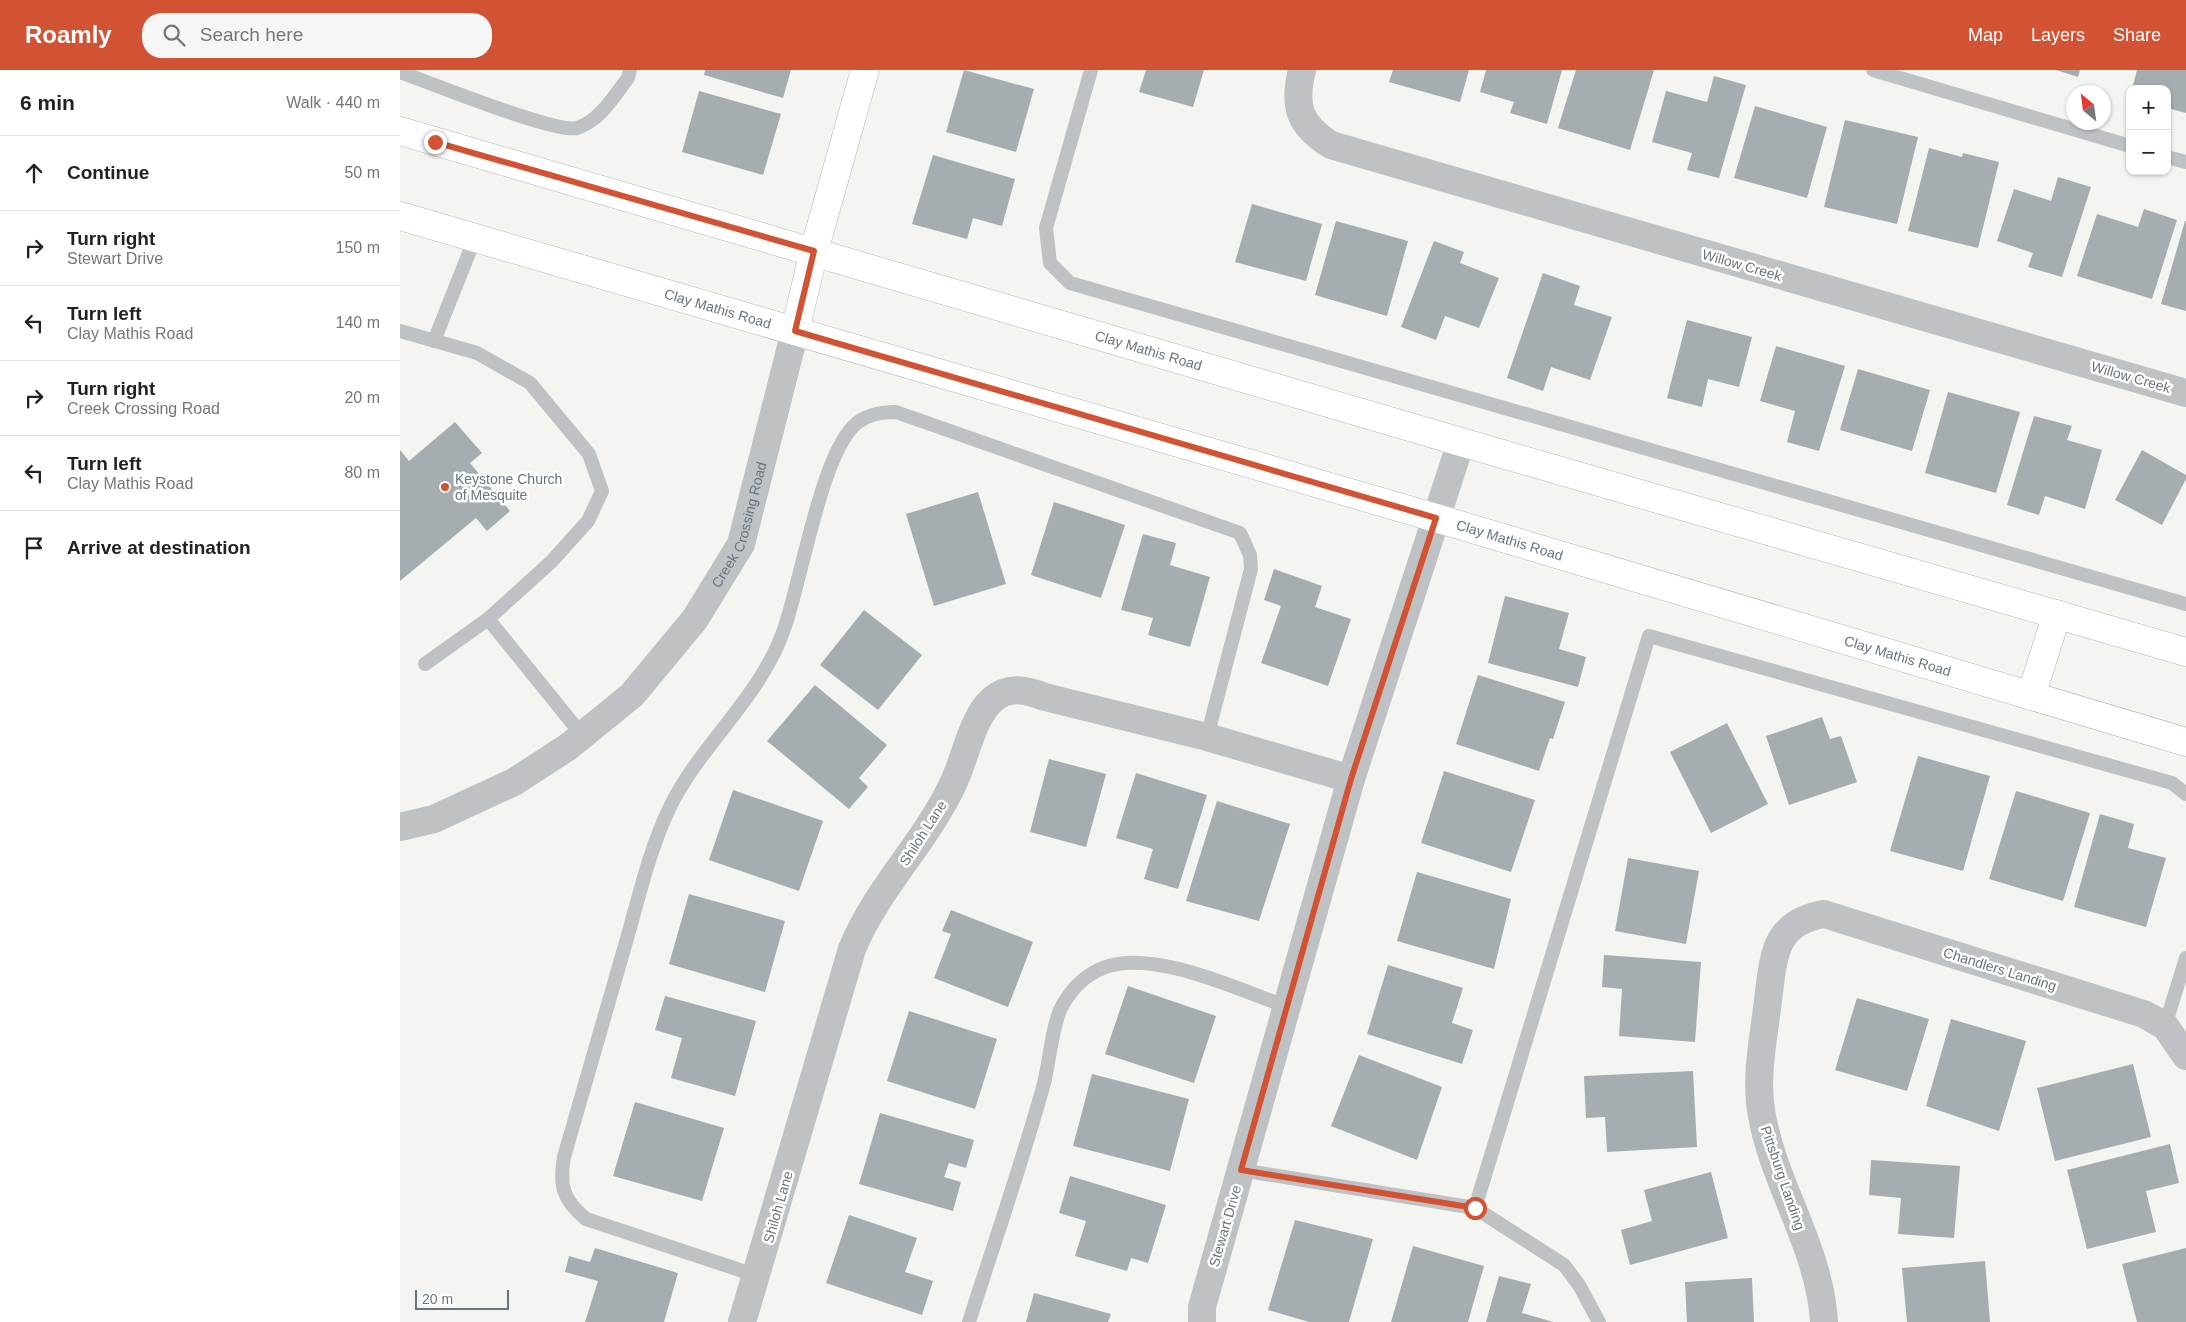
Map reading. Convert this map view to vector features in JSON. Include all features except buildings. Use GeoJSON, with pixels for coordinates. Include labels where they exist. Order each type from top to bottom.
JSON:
{"type":"FeatureCollection","features":[{"type":"Feature","properties":{"kind":"main road","name":"Creek Crossing Road"},"geometry":{"type":"LineString","coordinates":[[795,331],[814,251],[866,70]]}},
{"type":"Feature","properties":{"kind":"main road","name":"Clay Mathis Road"},"geometry":{"type":"LineString","coordinates":[[400,131],[2186,652]]}},
{"type":"Feature","properties":{"kind":"main road","name":"Clay Mathis Road"},"geometry":{"type":"LineString","coordinates":[[400,216],[1436,518],[2186,742]]}},
{"type":"Feature","properties":{"kind":"main road"},"geometry":{"type":"LineString","coordinates":[[2031,696],[2058,614]]}},
{"type":"Feature","properties":{"kind":"street","name":"Willow Creek"},"geometry":{"type":"LineString","coordinates":[[1302,70],[1297,104],[1306,124],[1313,133],[1331,144],[1358,154],[2186,392]]}},
{"type":"Feature","properties":{"kind":"street","name":"Creek Crossing Road"},"geometry":{"type":"LineString","coordinates":[[400,827],[434,818],[514,782],[582,735],[638,688],[695,619],[740,544],[795,331]]}},
{"type":"Feature","properties":{"kind":"street","name":"Stewart Drive"},"geometry":{"type":"LineString","coordinates":[[1202,1322],[1202,1307],[1351,779],[1461,442]]}},
{"type":"Feature","properties":{"kind":"street","name":"Shiloh Lane"},"geometry":{"type":"LineString","coordinates":[[742,1322],[758,1276],[852,949],[863,923],[933,823],[953,785],[980,715],[992,700],[1007,692],[1022,688],[1045,697],[1208,737],[1351,779]]}},
{"type":"Feature","properties":{"kind":"street","name":"Chandlers Landing"},"geometry":{"type":"LineString","coordinates":[[1799,922],[1810,916],[1824,914],[2144,1014],[2165,1026],[2186,1056]]}},
{"type":"Feature","properties":{"kind":"street","name":"Pittsburg Landing"},"geometry":{"type":"LineString","coordinates":[[1799,922],[1780,938],[1772,967],[1760,1076],[1761,1115],[1774,1160],[1802,1232],[1820,1289],[1824,1322]]}},
{"type":"Feature","properties":{"kind":"lane"},"geometry":{"type":"LineString","coordinates":[[400,72],[549,126],[576,128],[598,116],[628,78],[630,70]]}},
{"type":"Feature","properties":{"kind":"lane"},"geometry":{"type":"LineString","coordinates":[[1091,70],[1046,228],[1050,264],[1070,283],[2186,604]]}},
{"type":"Feature","properties":{"kind":"lane"},"geometry":{"type":"LineString","coordinates":[[1873,70],[2126,145]]}},
{"type":"Feature","properties":{"kind":"lane"},"geometry":{"type":"LineString","coordinates":[[2171,158],[2186,162]]}},
{"type":"Feature","properties":{"kind":"lane"},"geometry":{"type":"LineString","coordinates":[[434,341],[475,238]]}},
{"type":"Feature","properties":{"kind":"lane"},"geometry":{"type":"LineString","coordinates":[[400,332],[477,353],[530,383],[589,454],[602,491],[588,521],[551,562],[488,619],[425,664]]}},
{"type":"Feature","properties":{"kind":"lane"},"geometry":{"type":"LineString","coordinates":[[758,1276],[586,1219],[571,1206],[566,1198],[561,1174],[564,1157],[654,844],[676,795],[759,679],[783,634],[832,461],[846,435],[857,423],[865,418],[880,412],[896,412],[1240,532],[1250,555],[1251,569],[1208,737]]}},
{"type":"Feature","properties":{"kind":"lane"},"geometry":{"type":"LineString","coordinates":[[488,619],[582,735]]}},
{"type":"Feature","properties":{"kind":"lane"},"geometry":{"type":"LineString","coordinates":[[1475,1208],[1649,636],[2172,783],[2186,794]]}},
{"type":"Feature","properties":{"kind":"lane"},"geometry":{"type":"LineString","coordinates":[[2165,1026],[2186,958]]}},
{"type":"Feature","properties":{"kind":"lane"},"geometry":{"type":"LineString","coordinates":[[969,1322],[1044,1082],[1061,1007],[1083,978],[1103,968],[1127,962],[1152,962],[1174,967],[1288,1007]]}},
{"type":"Feature","properties":{"kind":"lane"},"geometry":{"type":"LineString","coordinates":[[1241,1170],[1475,1208],[1564,1266],[1579,1285],[1599,1322]]}},
{"type":"Feature","properties":{"kind":"place","name":"Keystone Church of Mesquite"},"geometry":{"type":"Point","coordinates":[445,487]}},
{"type":"Feature","properties":{"kind":"route"},"geometry":{"type":"LineString","coordinates":[[435,142],[814,251],[795,331],[1436,518],[1351,779],[1241,1170],[1475,1208]]}}]}
